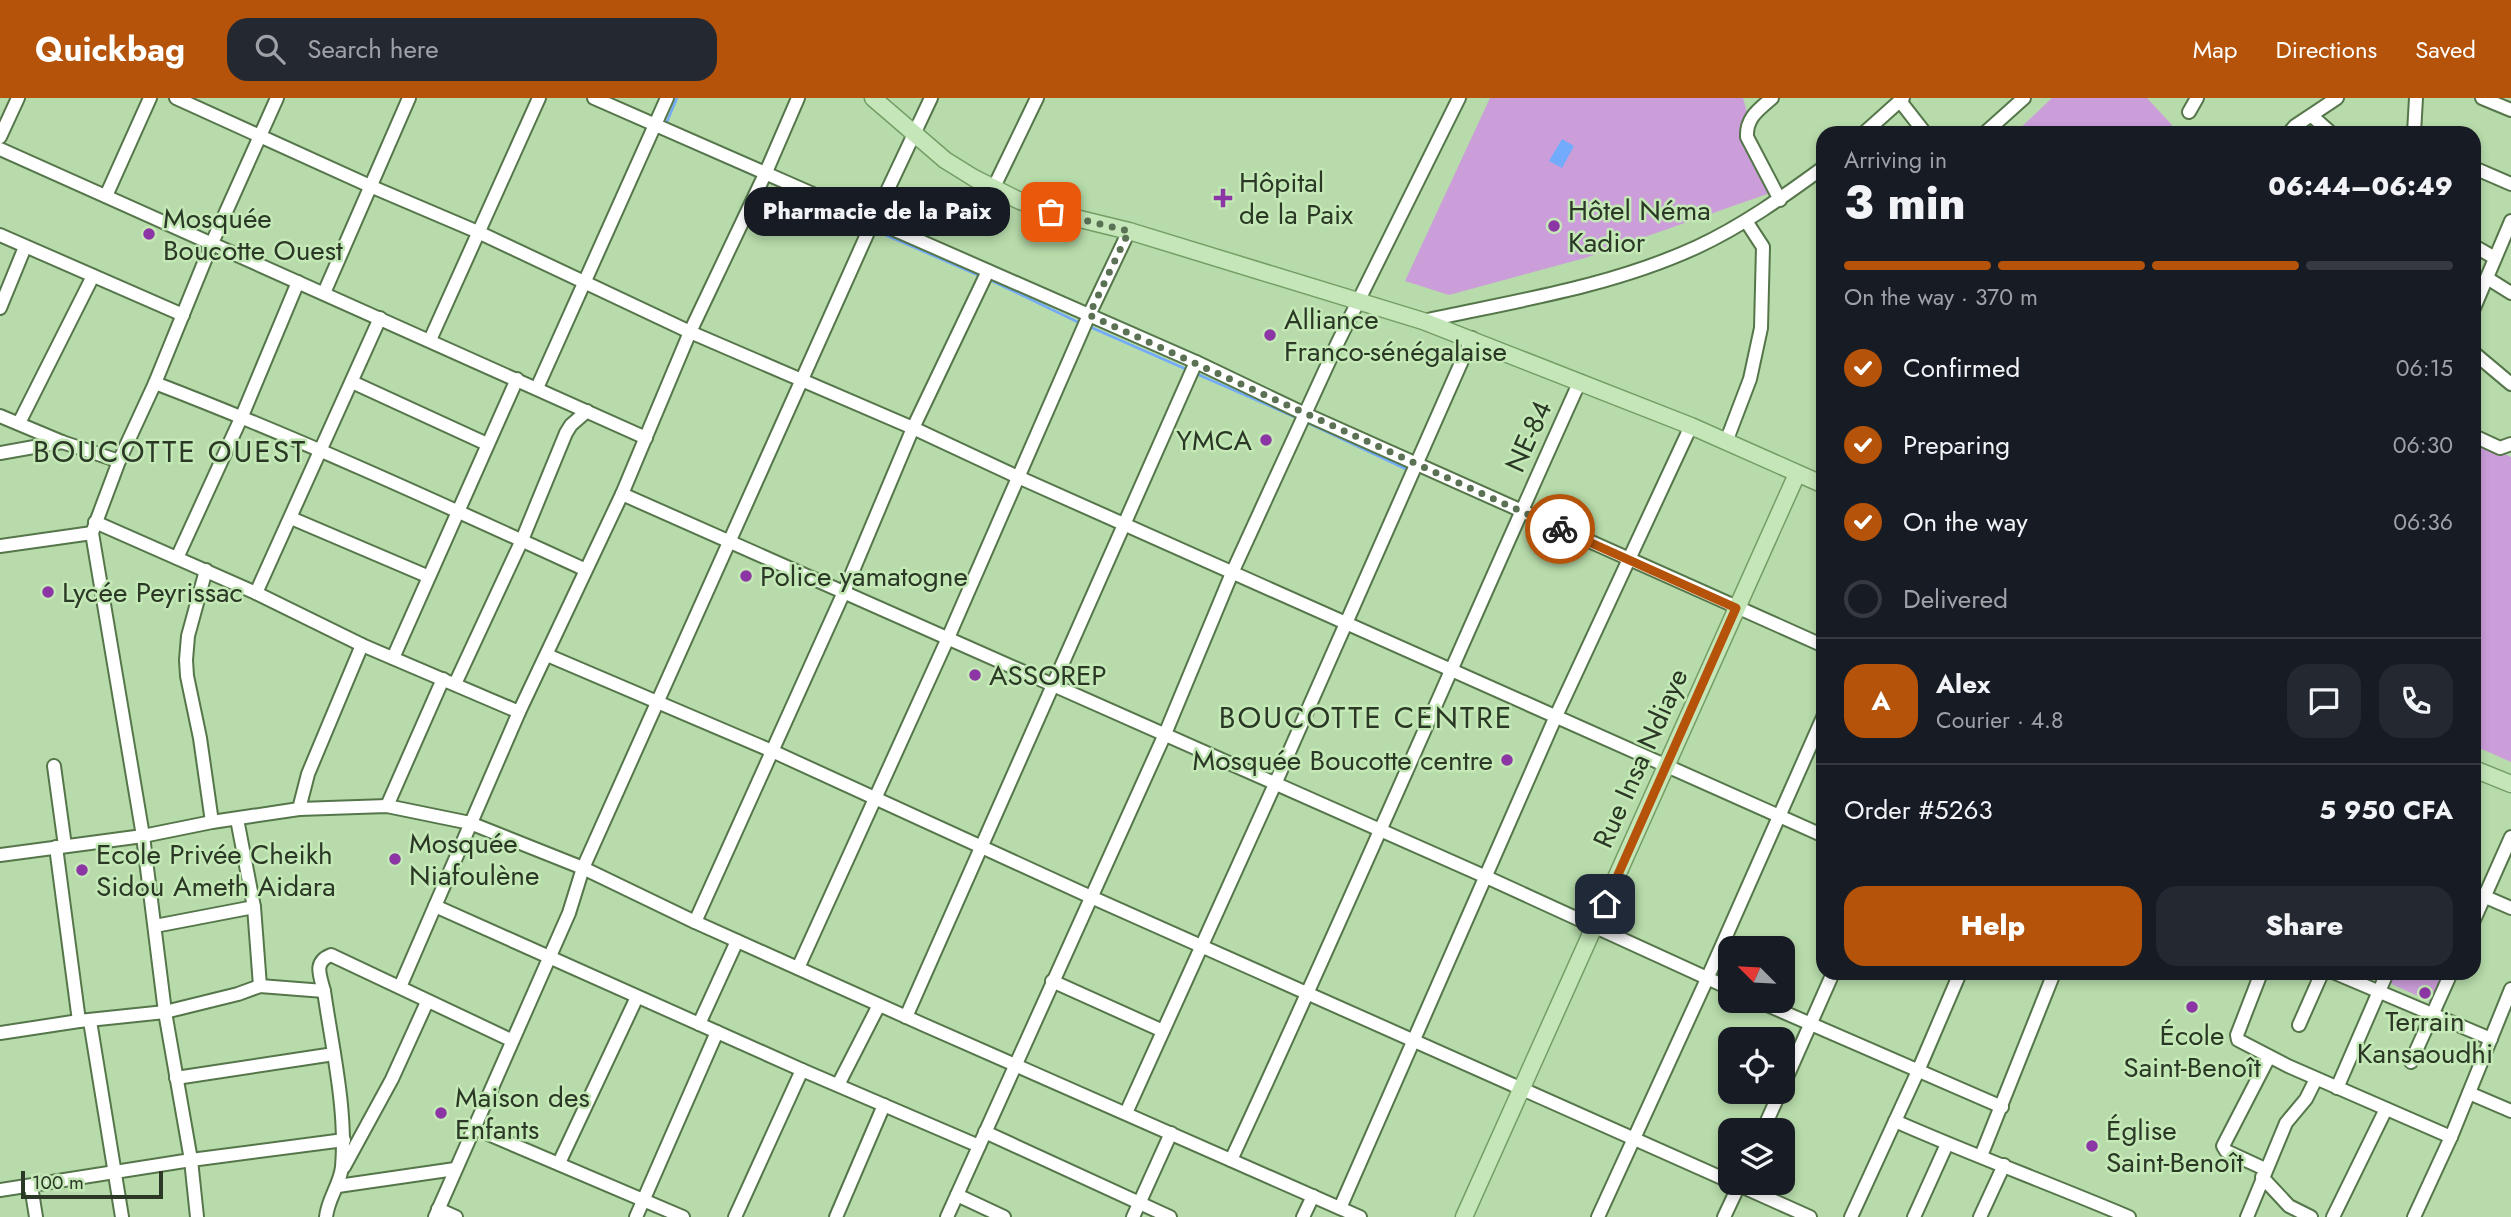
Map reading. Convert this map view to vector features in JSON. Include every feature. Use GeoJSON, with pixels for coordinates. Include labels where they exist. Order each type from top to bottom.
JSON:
{"type":"FeatureCollection","features":[{"type":"Feature","properties":{"kind":"main road"},"geometry":{"type":"LineString","coordinates":[[875,99],[959,169],[993,189],[1051,212],[1129,231],[1357,299],[1472,338],[1690,426],[1816,482]]}},
{"type":"Feature","properties":{"kind":"main road","name":"Rue Insa Ndiaye"},"geometry":{"type":"LineString","coordinates":[[1464,1217],[1797,474]]}},
{"type":"Feature","properties":{"kind":"main road"},"geometry":{"type":"LineString","coordinates":[[2481,772],[2511,784]]}},
{"type":"Feature","properties":{"kind":"street"},"geometry":{"type":"LineString","coordinates":[[0,137],[18,98]]}},
{"type":"Feature","properties":{"kind":"street"},"geometry":{"type":"LineString","coordinates":[[106,196],[150,98]]}},
{"type":"Feature","properties":{"kind":"street"},"geometry":{"type":"LineString","coordinates":[[176,98],[478,232],[690,332],[913,428],[1122,524],[1816,832]]}},
{"type":"Feature","properties":{"kind":"street"},"geometry":{"type":"LineString","coordinates":[[197,1217],[191,1160],[165,1012],[143,836],[94,527],[119,461],[277,98]]}},
{"type":"Feature","properties":{"kind":"street"},"geometry":{"type":"LineString","coordinates":[[324,293],[409,98]]}},
{"type":"Feature","properties":{"kind":"street"},"geometry":{"type":"LineString","coordinates":[[430,340],[539,98]]}},
{"type":"Feature","properties":{"kind":"street"},"geometry":{"type":"LineString","coordinates":[[594,98],[1196,362],[1305,414],[1816,643]]}},
{"type":"Feature","properties":{"kind":"street"},"geometry":{"type":"LineString","coordinates":[[537,388],[667,98]]}},
{"type":"Feature","properties":{"kind":"street"},"geometry":{"type":"LineString","coordinates":[[400,987],[519,712],[584,569],[622,494],[690,332],[798,98]]}},
{"type":"Feature","properties":{"kind":"street"},"geometry":{"type":"LineString","coordinates":[[456,1217],[436,1213],[569,913],[583,868],[801,380],[931,98]]}},
{"type":"Feature","properties":{"kind":"street"},"geometry":{"type":"LineString","coordinates":[[993,189],[1037,98]]}},
{"type":"Feature","properties":{"kind":"street"},"geometry":{"type":"LineString","coordinates":[[947,1217],[1165,734],[1232,573],[1357,299],[1459,98]]}},
{"type":"Feature","properties":{"kind":"street"},"geometry":{"type":"LineString","coordinates":[[1772,98],[1751,117],[1746,126],[1746,137],[1780,200]]}},
{"type":"Feature","properties":{"kind":"street"},"geometry":{"type":"LineString","coordinates":[[1993,126],[2024,98]]}},
{"type":"Feature","properties":{"kind":"street"},"geometry":{"type":"LineString","coordinates":[[2189,112],[2197,98]]}},
{"type":"Feature","properties":{"kind":"street"},"geometry":{"type":"LineString","coordinates":[[2298,126],[2337,98]]}},
{"type":"Feature","properties":{"kind":"street"},"geometry":{"type":"LineString","coordinates":[[2414,126],[2416,98]]}},
{"type":"Feature","properties":{"kind":"street"},"geometry":{"type":"LineString","coordinates":[[2482,98],[2511,110]]}},
{"type":"Feature","properties":{"kind":"street"},"geometry":{"type":"LineString","coordinates":[[1872,126],[1901,100],[1920,126]]}},
{"type":"Feature","properties":{"kind":"street"},"geometry":{"type":"LineString","coordinates":[[2312,116],[2323,126]]}},
{"type":"Feature","properties":{"kind":"street"},"geometry":{"type":"LineString","coordinates":[[0,149],[646,438]]}},
{"type":"Feature","properties":{"kind":"street"},"geometry":{"type":"LineString","coordinates":[[2481,171],[2511,184]]}},
{"type":"Feature","properties":{"kind":"street"},"geometry":{"type":"LineString","coordinates":[[1423,321],[1598,283],[1697,247],[1780,200],[1816,173]]}},
{"type":"Feature","properties":{"kind":"street"},"geometry":{"type":"LineString","coordinates":[[1726,442],[1751,379],[1761,328],[1763,247],[1746,221]]}},
{"type":"Feature","properties":{"kind":"street"},"geometry":{"type":"LineString","coordinates":[[2481,292],[2511,221]]}},
{"type":"Feature","properties":{"kind":"street"},"geometry":{"type":"LineString","coordinates":[[798,968],[1129,231]]}},
{"type":"Feature","properties":{"kind":"street"},"geometry":{"type":"LineString","coordinates":[[0,235],[183,315]]}},
{"type":"Feature","properties":{"kind":"street"},"geometry":{"type":"LineString","coordinates":[[0,308],[25,247]]}},
{"type":"Feature","properties":{"kind":"street"},"geometry":{"type":"LineString","coordinates":[[2481,250],[2495,258]]}},
{"type":"Feature","properties":{"kind":"street"},"geometry":{"type":"LineString","coordinates":[[695,922],[844,592],[913,428],[988,271]]}},
{"type":"Feature","properties":{"kind":"street"},"geometry":{"type":"LineString","coordinates":[[19,423],[93,276]]}},
{"type":"Feature","properties":{"kind":"street"},"geometry":{"type":"LineString","coordinates":[[2487,278],[2511,293]]}},
{"type":"Feature","properties":{"kind":"street"},"geometry":{"type":"LineString","coordinates":[[177,558],[299,282]]}},
{"type":"Feature","properties":{"kind":"street"},"geometry":{"type":"LineString","coordinates":[[256,593],[380,318]]}},
{"type":"Feature","properties":{"kind":"street"},"geometry":{"type":"LineString","coordinates":[[1126,1114],[1418,465],[1472,338]]}},
{"type":"Feature","properties":{"kind":"street"},"geometry":{"type":"LineString","coordinates":[[2481,359],[2511,384]]}},
{"type":"Feature","properties":{"kind":"street"},"geometry":{"type":"LineString","coordinates":[[906,1017],[1196,362]]}},
{"type":"Feature","properties":{"kind":"street"},"geometry":{"type":"LineString","coordinates":[[393,658],[427,576],[517,379]]}},
{"type":"Feature","properties":{"kind":"street","name":"NE-84"},"geometry":{"type":"LineString","coordinates":[[1231,1160],[1309,992],[1580,381]]}},
{"type":"Feature","properties":{"kind":"street"},"geometry":{"type":"LineString","coordinates":[[155,383],[242,416],[584,569]]}},
{"type":"Feature","properties":{"kind":"street"},"geometry":{"type":"LineString","coordinates":[[352,383],[487,444]]}},
{"type":"Feature","properties":{"kind":"street"},"geometry":{"type":"LineString","coordinates":[[387,806],[522,540],[566,433],[587,411]]}},
{"type":"Feature","properties":{"kind":"street"},"geometry":{"type":"LineString","coordinates":[[0,416],[62,442],[119,461]]}},
{"type":"Feature","properties":{"kind":"street"},"geometry":{"type":"LineString","coordinates":[[1340,1208],[1556,716],[1690,426]]}},
{"type":"Feature","properties":{"kind":"street"},"geometry":{"type":"LineString","coordinates":[[2481,439],[2500,447],[2511,444]]}},
{"type":"Feature","properties":{"kind":"street"},"geometry":{"type":"LineString","coordinates":[[0,453],[62,442]]}},
{"type":"Feature","properties":{"kind":"street"},"geometry":{"type":"LineString","coordinates":[[622,494],[1485,876],[1718,984]]}},
{"type":"Feature","properties":{"kind":"street"},"geometry":{"type":"LineString","coordinates":[[291,518],[427,576]]}},
{"type":"Feature","properties":{"kind":"street"},"geometry":{"type":"LineString","coordinates":[[0,546],[94,527],[205,570],[362,645],[519,712]]}},
{"type":"Feature","properties":{"kind":"street"},"geometry":{"type":"LineString","coordinates":[[205,570],[188,636],[186,660],[212,822]]}},
{"type":"Feature","properties":{"kind":"street"},"geometry":{"type":"LineString","coordinates":[[299,809],[308,774],[362,645]]}},
{"type":"Feature","properties":{"kind":"street"},"geometry":{"type":"LineString","coordinates":[[547,655],[772,751],[1091,897],[1718,1175]]}},
{"type":"Feature","properties":{"kind":"street"},"geometry":{"type":"LineString","coordinates":[[1598,1217],[1816,732]]}},
{"type":"Feature","properties":{"kind":"street"},"geometry":{"type":"LineString","coordinates":[[54,766],[61,846],[85,1021],[116,1172],[122,1217]]}},
{"type":"Feature","properties":{"kind":"street"},"geometry":{"type":"LineString","coordinates":[[0,855],[143,836],[299,809],[387,806],[470,823],[583,868],[879,1005],[1360,1217]]}},
{"type":"Feature","properties":{"kind":"street"},"geometry":{"type":"LineString","coordinates":[[237,819],[254,907],[260,985]]}},
{"type":"Feature","properties":{"kind":"street"},"geometry":{"type":"LineString","coordinates":[[2481,893],[2511,837]]}},
{"type":"Feature","properties":{"kind":"street"},"geometry":{"type":"LineString","coordinates":[[2481,895],[2511,908]]}},
{"type":"Feature","properties":{"kind":"street"},"geometry":{"type":"LineString","coordinates":[[435,906],[979,1146]]}},
{"type":"Feature","properties":{"kind":"street"},"geometry":{"type":"LineString","coordinates":[[155,926],[254,907]]}},
{"type":"Feature","properties":{"kind":"street"},"geometry":{"type":"LineString","coordinates":[[699,1024],[737,941]]}},
{"type":"Feature","properties":{"kind":"street"},"geometry":{"type":"LineString","coordinates":[[324,1217],[330,1197],[338,1186],[344,1140],[334,1054],[324,990],[318,970],[322,958],[331,955],[511,1040]]}},
{"type":"Feature","properties":{"kind":"street"},"geometry":{"type":"LineString","coordinates":[[1795,1059],[1830,980]]}},
{"type":"Feature","properties":{"kind":"street"},"geometry":{"type":"LineString","coordinates":[[1851,1217],[1957,980]]}},
{"type":"Feature","properties":{"kind":"street"},"geometry":{"type":"LineString","coordinates":[[1981,1156],[2051,980]]}},
{"type":"Feature","properties":{"kind":"street"},"geometry":{"type":"LineString","coordinates":[[2258,980],[2237,1038],[2269,1057],[2316,1079],[2451,1137]]}},
{"type":"Feature","properties":{"kind":"street"},"geometry":{"type":"LineString","coordinates":[[2299,1026],[2319,980]]}},
{"type":"Feature","properties":{"kind":"street"},"geometry":{"type":"LineString","coordinates":[[2351,980],[2491,1039]]}},
{"type":"Feature","properties":{"kind":"street"},"geometry":{"type":"LineString","coordinates":[[2337,1088],[2384,980]]}},
{"type":"Feature","properties":{"kind":"street"},"geometry":{"type":"LineString","coordinates":[[2411,1062],[2448,980]]}},
{"type":"Feature","properties":{"kind":"street"},"geometry":{"type":"LineString","coordinates":[[1052,981],[1163,1031]]}},
{"type":"Feature","properties":{"kind":"street"},"geometry":{"type":"LineString","coordinates":[[0,1033],[165,1012],[238,994],[260,985],[324,990]]}},
{"type":"Feature","properties":{"kind":"street"},"geometry":{"type":"LineString","coordinates":[[2414,1217],[2451,1137],[2511,989]]}},
{"type":"Feature","properties":{"kind":"street"},"geometry":{"type":"LineString","coordinates":[[559,1163],[638,997]]}},
{"type":"Feature","properties":{"kind":"street"},"geometry":{"type":"LineString","coordinates":[[342,1170],[392,1079],[427,1002]]}},
{"type":"Feature","properties":{"kind":"street"},"geometry":{"type":"LineString","coordinates":[[838,1085],[879,1005]]}},
{"type":"Feature","properties":{"kind":"street"},"geometry":{"type":"LineString","coordinates":[[1786,1013],[2002,1107]]}},
{"type":"Feature","properties":{"kind":"street"},"geometry":{"type":"LineString","coordinates":[[636,1217],[717,1032]]}},
{"type":"Feature","properties":{"kind":"street"},"geometry":{"type":"LineString","coordinates":[[176,1078],[334,1054]]}},
{"type":"Feature","properties":{"kind":"street"},"geometry":{"type":"LineString","coordinates":[[2269,1057],[2223,1146],[2264,1173],[2289,1206],[2311,1217]]}},
{"type":"Feature","properties":{"kind":"street"},"geometry":{"type":"LineString","coordinates":[[735,1217],[803,1070]]}},
{"type":"Feature","properties":{"kind":"street"},"geometry":{"type":"LineString","coordinates":[[2247,1217],[2286,1123],[2306,1099],[2316,1079]]}},
{"type":"Feature","properties":{"kind":"street"},"geometry":{"type":"LineString","coordinates":[[2469,1093],[2511,1111]]}},
{"type":"Feature","properties":{"kind":"street"},"geometry":{"type":"LineString","coordinates":[[836,1217],[884,1105]]}},
{"type":"Feature","properties":{"kind":"street"},"geometry":{"type":"LineString","coordinates":[[2333,1217],[2386,1109]]}},
{"type":"Feature","properties":{"kind":"street"},"geometry":{"type":"LineString","coordinates":[[1895,1121],[2004,1165],[2110,1213],[2129,1217]]}},
{"type":"Feature","properties":{"kind":"street"},"geometry":{"type":"LineString","coordinates":[[474,1128],[683,1217]]}},
{"type":"Feature","properties":{"kind":"street"},"geometry":{"type":"LineString","coordinates":[[985,1132],[1170,1217]]}},
{"type":"Feature","properties":{"kind":"street"},"geometry":{"type":"LineString","coordinates":[[1133,1217],[1171,1133]]}},
{"type":"Feature","properties":{"kind":"street"},"geometry":{"type":"LineString","coordinates":[[0,1190],[191,1160],[344,1140]]}},
{"type":"Feature","properties":{"kind":"street"},"geometry":{"type":"LineString","coordinates":[[1913,1217],[1947,1144]]}},
{"type":"Feature","properties":{"kind":"street"},"geometry":{"type":"LineString","coordinates":[[1980,1217],[2004,1165]]}},
{"type":"Feature","properties":{"kind":"street"},"geometry":{"type":"LineString","coordinates":[[338,1186],[455,1169]]}},
{"type":"Feature","properties":{"kind":"street"},"geometry":{"type":"LineString","coordinates":[[31,1186],[36,1217]]}},
{"type":"Feature","properties":{"kind":"street"},"geometry":{"type":"LineString","coordinates":[[957,1195],[1004,1217]]}},
{"type":"Feature","properties":{"kind":"street"},"geometry":{"type":"LineString","coordinates":[[1724,1217],[1732,1195]]}},
{"type":"Feature","properties":{"kind":"street"},"geometry":{"type":"LineString","coordinates":[[1762,1195],[1810,1217]]}},
{"type":"Feature","properties":{"kind":"street"},"geometry":{"type":"LineString","coordinates":[[1303,1217],[1313,1196]]}},
{"type":"Feature","properties":{"kind":"shaded area","name":"Hôtel Néma Kadior"},"geometry":{"type":"Polygon","coordinates":[[[1490,98],[1743,98],[1770,193],[1585,258],[1449,295],[1405,281],[1490,98]]]}},
{"type":"Feature","properties":{"kind":"shaded area"},"geometry":{"type":"Polygon","coordinates":[[[2052,98],[2147,98],[2172,125],[2171,126],[2022,126],[2052,98]]]}},
{"type":"Feature","properties":{"kind":"shaded area"},"geometry":{"type":"Polygon","coordinates":[[[2481,443],[2511,457],[2511,762],[2481,749],[2481,443]]]}},
{"type":"Feature","properties":{"kind":"shaded area","name":"Terrain Kansaoudhi"},"geometry":{"type":"Polygon","coordinates":[[[2390,980],[2444,980],[2434,1003],[2389,983],[2390,980]]]}},
{"type":"Feature","properties":{"kind":"water"},"geometry":{"type":"Polygon","coordinates":[[[1562,139],[1574,146],[1562,168],[1549,161],[1562,139]]]}},
{"type":"Feature","properties":{"kind":"waterway"},"geometry":{"type":"LineString","coordinates":[[666,124],[677,98]]}},
{"type":"Feature","properties":{"kind":"waterway"},"geometry":{"type":"LineString","coordinates":[[686,145],[760,178]]}},
{"type":"Feature","properties":{"kind":"waterway"},"geometry":{"type":"LineString","coordinates":[[766,180],[865,226]]}},
{"type":"Feature","properties":{"kind":"waterway"},"geometry":{"type":"LineString","coordinates":[[874,230],[980,276]]}},
{"type":"Feature","properties":{"kind":"waterway"},"geometry":{"type":"LineString","coordinates":[[990,280],[1082,324]]}},
{"type":"Feature","properties":{"kind":"waterway"},"geometry":{"type":"LineString","coordinates":[[1088,326],[1188,370]]}},
{"type":"Feature","properties":{"kind":"waterway"},"geometry":{"type":"LineString","coordinates":[[1197,374],[1297,418]]}},
{"type":"Feature","properties":{"kind":"waterway"},"geometry":{"type":"LineString","coordinates":[[1306,422],[1408,470]]}},
{"type":"Feature","properties":{"kind":"way so far"},"geometry":{"type":"LineString","coordinates":[[1051,212],[1129,231],[1089,315],[1560,529]]}},
{"type":"Feature","properties":{"kind":"place","name":"Hôpital de la Paix"},"geometry":{"type":"Point","coordinates":[1223,198]}},
{"type":"Feature","properties":{"kind":"place","name":"Pharmacie de la Paix"},"geometry":{"type":"Point","coordinates":[1051,212]}},
{"type":"Feature","properties":{"kind":"place","name":"Hôtel Néma Kadior"},"geometry":{"type":"Point","coordinates":[1554,226]}},
{"type":"Feature","properties":{"kind":"place","name":"Mosquée Boucotte Ouest"},"geometry":{"type":"Point","coordinates":[149,234]}},
{"type":"Feature","properties":{"kind":"place","name":"Alliance Franco-sénégalaise"},"geometry":{"type":"Point","coordinates":[1270,335]}},
{"type":"Feature","properties":{"kind":"place","name":"YMCA"},"geometry":{"type":"Point","coordinates":[1266,440]}},
{"type":"Feature","properties":{"kind":"place","name":"Police yamatogne"},"geometry":{"type":"Point","coordinates":[746,576]}},
{"type":"Feature","properties":{"kind":"place","name":"Lycée Peyrissac"},"geometry":{"type":"Point","coordinates":[48,592]}},
{"type":"Feature","properties":{"kind":"place","name":"ASSOREP"},"geometry":{"type":"Point","coordinates":[975,675]}},
{"type":"Feature","properties":{"kind":"place","name":"Mosquée Boucotte centre"},"geometry":{"type":"Point","coordinates":[1507,760]}},
{"type":"Feature","properties":{"kind":"place","name":"Mosquée Niafoulène"},"geometry":{"type":"Point","coordinates":[395,859]}},
{"type":"Feature","properties":{"kind":"place","name":"Ecole Privée Cheikh Sidou Ameth Aidara"},"geometry":{"type":"Point","coordinates":[82,870]}},
{"type":"Feature","properties":{"kind":"place","name":"Terrain Kansaoudhi"},"geometry":{"type":"Point","coordinates":[2425,993]}},
{"type":"Feature","properties":{"kind":"place","name":"École Saint-Benoît"},"geometry":{"type":"Point","coordinates":[2192,1007]}},
{"type":"Feature","properties":{"kind":"place","name":"Maison des Enfants"},"geometry":{"type":"Point","coordinates":[441,1113]}},
{"type":"Feature","properties":{"kind":"place","name":"Église Saint-Benoît"},"geometry":{"type":"Point","coordinates":[2092,1146]}},
{"type":"Feature","properties":{"kind":"district","name":"BOUCOTTE OUEST"},"geometry":{"type":"Point","coordinates":[170,452]}},
{"type":"Feature","properties":{"kind":"district","name":"BOUCOTTE CENTRE"},"geometry":{"type":"Point","coordinates":[1366,718]}},
{"type":"Feature","properties":{"kind":"route"},"geometry":{"type":"LineString","coordinates":[[1560,529],[1736,608],[1605,904]]}}]}
